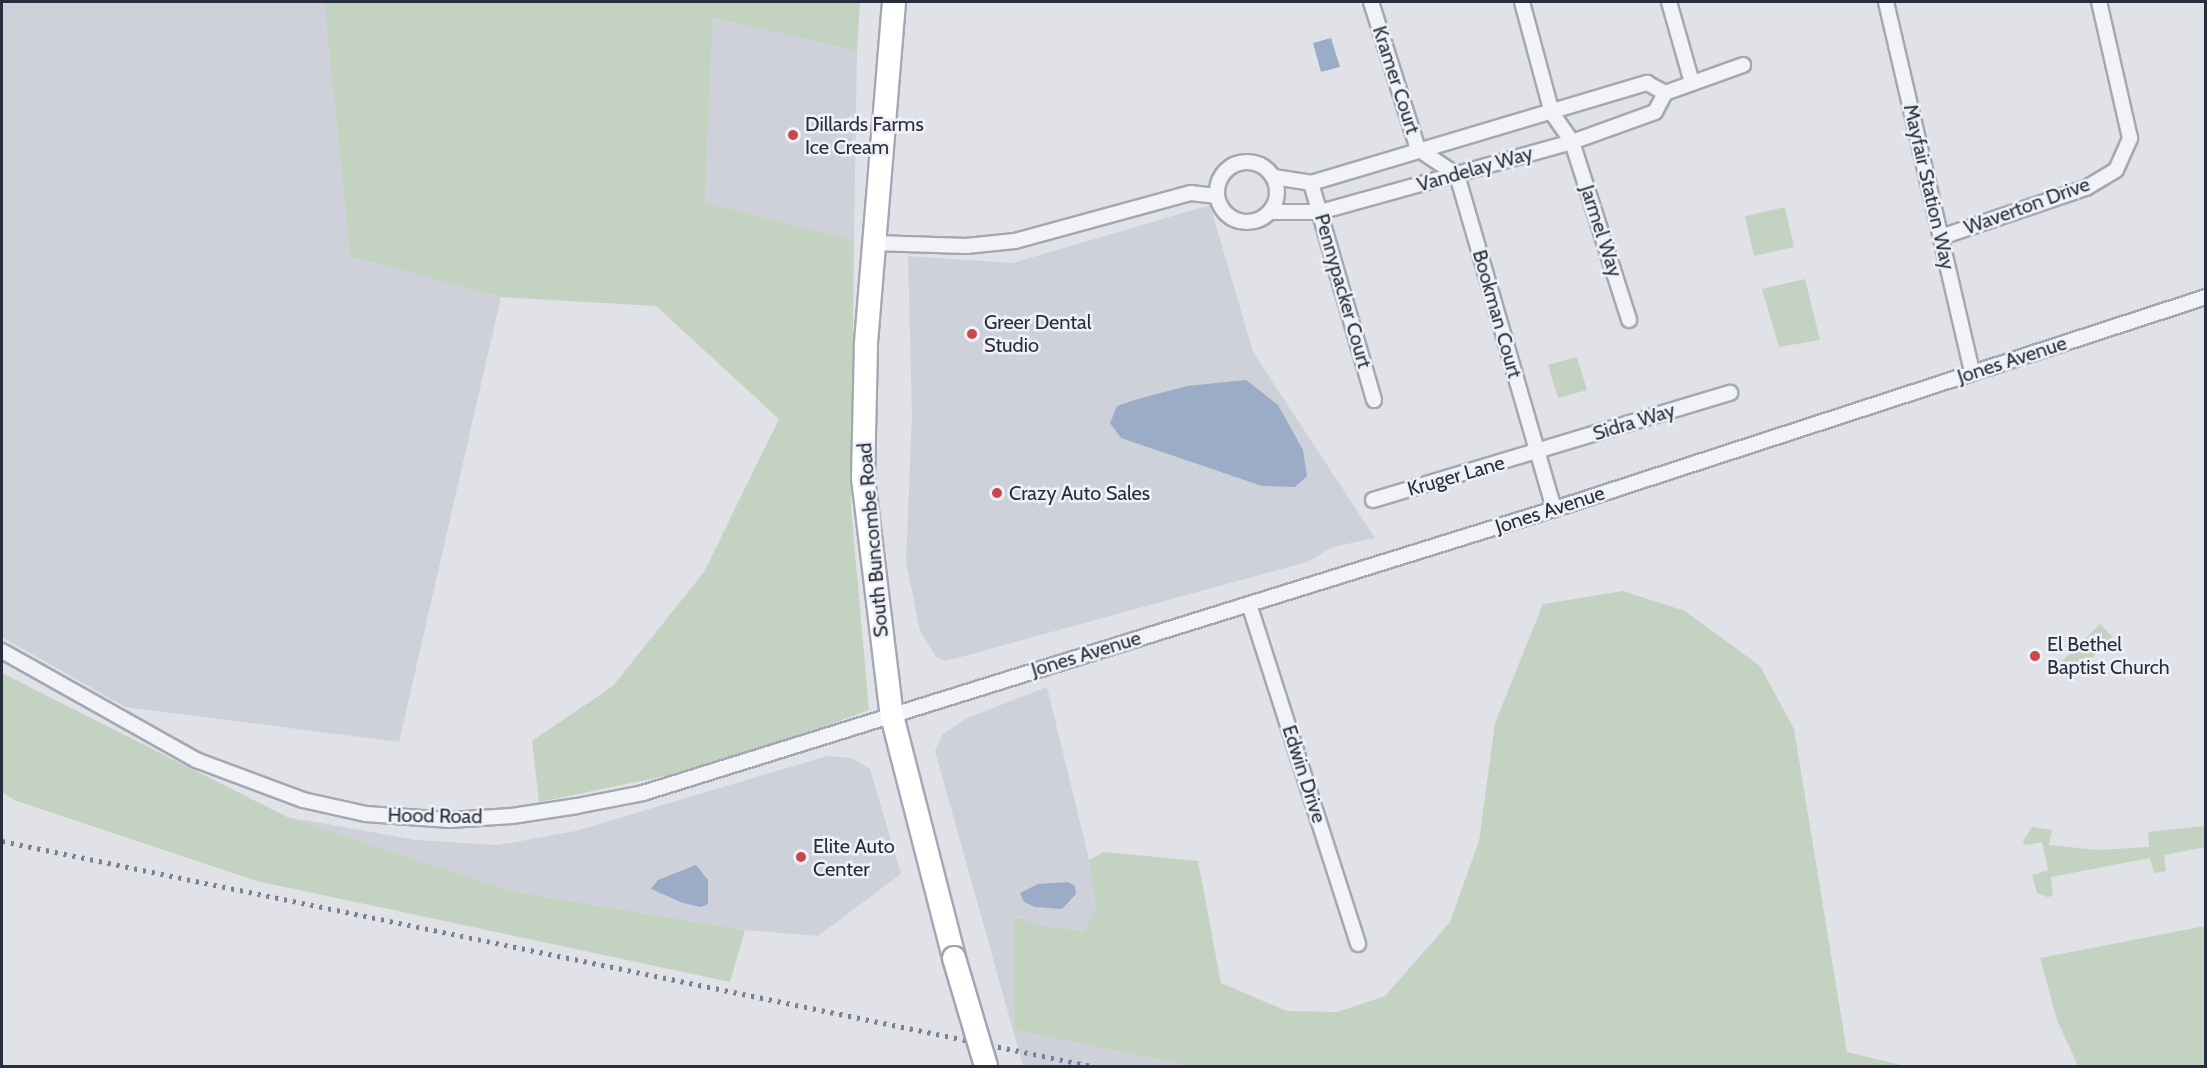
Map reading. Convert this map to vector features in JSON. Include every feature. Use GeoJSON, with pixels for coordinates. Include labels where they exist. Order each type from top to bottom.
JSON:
{"type":"FeatureCollection","features":[{"type":"Feature","properties":{"kind":"main road","name":"South Buncombe Road"},"geometry":{"type":"LineString","coordinates":[[894,2],[866,346],[863,478],[892,716],[954,958],[986,1066]]}},
{"type":"Feature","properties":{"kind":"street","name":"Kramer Court"},"geometry":{"type":"LineString","coordinates":[[1371,2],[1418,149],[1456,175]]}},
{"type":"Feature","properties":{"kind":"street"},"geometry":{"type":"LineString","coordinates":[[1522,2],[1552,113]]}},
{"type":"Feature","properties":{"kind":"street"},"geometry":{"type":"LineString","coordinates":[[1669,2],[1692,82]]}},
{"type":"Feature","properties":{"kind":"street","name":"Mayfair Station Way"},"geometry":{"type":"LineString","coordinates":[[1886,2],[1972,373]]}},
{"type":"Feature","properties":{"kind":"street","name":"Waverton Drive"},"geometry":{"type":"LineString","coordinates":[[1941,237],[2086,188],[2116,170],[2130,138],[2098,2]]}},
{"type":"Feature","properties":{"kind":"street","name":"Vandelay Way"},"geometry":{"type":"LineString","coordinates":[[1271,212],[1320,212],[1572,141],[1655,112],[1665,93],[1743,65]]}},
{"type":"Feature","properties":{"kind":"street","name":"Vandelay Way"},"geometry":{"type":"LineString","coordinates":[[1274,177],[1311,183],[1418,149],[1552,113],[1647,83],[1665,93]]}},
{"type":"Feature","properties":{"kind":"street","name":"Jarmel Way"},"geometry":{"type":"LineString","coordinates":[[1552,113],[1572,141],[1629,320]]}},
{"type":"Feature","properties":{"kind":"street"},"geometry":{"type":"LineString","coordinates":[[1238,163],[1258,164],[1274,177],[1278,195],[1271,212],[1254,222],[1243,223],[1225,214],[1216,196],[1221,176],[1238,163]]}},
{"type":"Feature","properties":{"kind":"street","name":"Bookman Court"},"geometry":{"type":"LineString","coordinates":[[1456,175],[1554,509]]}},
{"type":"Feature","properties":{"kind":"street","name":"Pennypacker Court"},"geometry":{"type":"LineString","coordinates":[[1311,183],[1374,400]]}},
{"type":"Feature","properties":{"kind":"street"},"geometry":{"type":"LineString","coordinates":[[874,243],[966,246],[1015,241],[1191,193],[1216,196]]}},
{"type":"Feature","properties":{"kind":"street","name":"Jones Avenue"},"geometry":{"type":"LineString","coordinates":[[892,716],[1554,509],[2205,297]]}},
{"type":"Feature","properties":{"kind":"street","name":"Sidra Way"},"geometry":{"type":"LineString","coordinates":[[1538,452],[1730,393]]}},
{"type":"Feature","properties":{"kind":"street","name":"Kruger Lane"},"geometry":{"type":"LineString","coordinates":[[1373,500],[1538,452]]}},
{"type":"Feature","properties":{"kind":"street","name":"Edwin Drive"},"geometry":{"type":"LineString","coordinates":[[1249,604],[1358,944]]}},
{"type":"Feature","properties":{"kind":"street","name":"Hood Road"},"geometry":{"type":"LineString","coordinates":[[2,651],[207,765],[303,800],[387,817],[502,817],[643,793],[892,716]]}},
{"type":"Feature","properties":{"kind":"shaded area"},"geometry":{"type":"Polygon","coordinates":[[[2,2],[324,2],[350,257],[501,297],[399,742],[125,707],[2,637],[2,2]]]}},
{"type":"Feature","properties":{"kind":"shaded area"},"geometry":{"type":"Polygon","coordinates":[[[713,18],[857,51],[854,241],[705,202],[713,18]]]}},
{"type":"Feature","properties":{"kind":"shaded area"},"geometry":{"type":"Polygon","coordinates":[[[1210,205],[1253,352],[1375,538],[1333,547],[1307,562],[946,661],[936,657],[920,631],[906,562],[912,415],[908,256],[1013,263],[1210,205]]]}},
{"type":"Feature","properties":{"kind":"shaded area"},"geometry":{"type":"Polygon","coordinates":[[[1047,687],[1089,859],[1096,909],[1084,931],[1046,926],[1015,916],[1014,1030],[1191,1066],[1023,1066],[935,751],[942,735],[965,719],[1047,687]]]}},
{"type":"Feature","properties":{"kind":"shaded area"},"geometry":{"type":"Polygon","coordinates":[[[827,756],[852,758],[870,769],[901,874],[818,936],[745,930],[511,891],[287,817],[416,840],[498,845],[576,831],[827,756]]]}},
{"type":"Feature","properties":{"kind":"green space"},"geometry":{"type":"Polygon","coordinates":[[[324,2],[860,2],[857,51],[713,18],[705,202],[854,241],[851,508],[869,710],[723,764],[539,802],[532,741],[613,686],[704,572],[779,419],[656,306],[501,297],[350,257],[324,2]]]}},
{"type":"Feature","properties":{"kind":"green space"},"geometry":{"type":"Polygon","coordinates":[[[1785,207],[1794,247],[1754,256],[1745,216],[1785,207]]]}},
{"type":"Feature","properties":{"kind":"green space"},"geometry":{"type":"Polygon","coordinates":[[[1805,279],[1820,340],[1779,347],[1762,289],[1805,279]]]}},
{"type":"Feature","properties":{"kind":"green space"},"geometry":{"type":"Polygon","coordinates":[[[1577,357],[1587,390],[1558,398],[1548,365],[1577,357]]]}},
{"type":"Feature","properties":{"kind":"green space"},"geometry":{"type":"Polygon","coordinates":[[[1623,591],[1685,611],[1760,666],[1794,729],[1847,1052],[1905,1066],[1191,1066],[1014,1030],[1014,916],[1046,926],[1084,931],[1096,909],[1089,860],[1104,852],[1198,861],[1221,983],[1287,1011],[1337,1012],[1385,996],[1450,922],[1479,841],[1495,723],[1543,604],[1623,591]]]}},
{"type":"Feature","properties":{"kind":"green space"},"geometry":{"type":"Polygon","coordinates":[[[2100,624],[2113,637],[2074,676],[2061,662],[2100,624]]]}},
{"type":"Feature","properties":{"kind":"green space"},"geometry":{"type":"Polygon","coordinates":[[[2,673],[287,817],[511,891],[745,930],[730,982],[257,881],[14,800],[2,792],[2,673]]]}},
{"type":"Feature","properties":{"kind":"green space"},"geometry":{"type":"Polygon","coordinates":[[[2205,826],[2205,847],[2164,855],[2166,871],[2154,873],[2150,858],[2051,877],[2053,896],[2047,897],[2037,893],[2032,875],[2048,870],[2042,842],[2025,845],[2023,841],[2032,827],[2052,830],[2049,845],[2098,850],[2149,847],[2148,832],[2205,826]]]}},
{"type":"Feature","properties":{"kind":"green space"},"geometry":{"type":"Polygon","coordinates":[[[2205,926],[2205,1066],[2078,1066],[2057,1020],[2040,958],[2205,926]]]}},
{"type":"Feature","properties":{"kind":"water"},"geometry":{"type":"Polygon","coordinates":[[[1331,38],[1340,67],[1321,72],[1313,43],[1331,38]]]}},
{"type":"Feature","properties":{"kind":"water"},"geometry":{"type":"Polygon","coordinates":[[[1246,380],[1278,405],[1303,450],[1307,476],[1295,487],[1262,486],[1121,438],[1110,423],[1117,406],[1138,399],[1187,386],[1246,380]]]}},
{"type":"Feature","properties":{"kind":"water"},"geometry":{"type":"Polygon","coordinates":[[[696,865],[708,880],[708,904],[701,907],[683,903],[651,889],[658,880],[696,865]]]}},
{"type":"Feature","properties":{"kind":"water"},"geometry":{"type":"Polygon","coordinates":[[[1068,882],[1075,886],[1076,894],[1062,909],[1035,907],[1024,902],[1020,893],[1038,884],[1068,882]]]}},
{"type":"Feature","properties":{"kind":"railway"},"geometry":{"type":"LineString","coordinates":[[2,841],[1091,1066]]}},
{"type":"Feature","properties":{"kind":"place","name":"Dillards Farms Ice Cream"},"geometry":{"type":"Point","coordinates":[793,135]}},
{"type":"Feature","properties":{"kind":"place","name":"Greer Dental Studio"},"geometry":{"type":"Point","coordinates":[972,334]}},
{"type":"Feature","properties":{"kind":"place","name":"Crazy Auto Sales"},"geometry":{"type":"Point","coordinates":[997,493]}},
{"type":"Feature","properties":{"kind":"place","name":"El Bethel Baptist Church"},"geometry":{"type":"Point","coordinates":[2035,656]}},
{"type":"Feature","properties":{"kind":"place","name":"Elite Auto Center"},"geometry":{"type":"Point","coordinates":[801,857]}}]}
